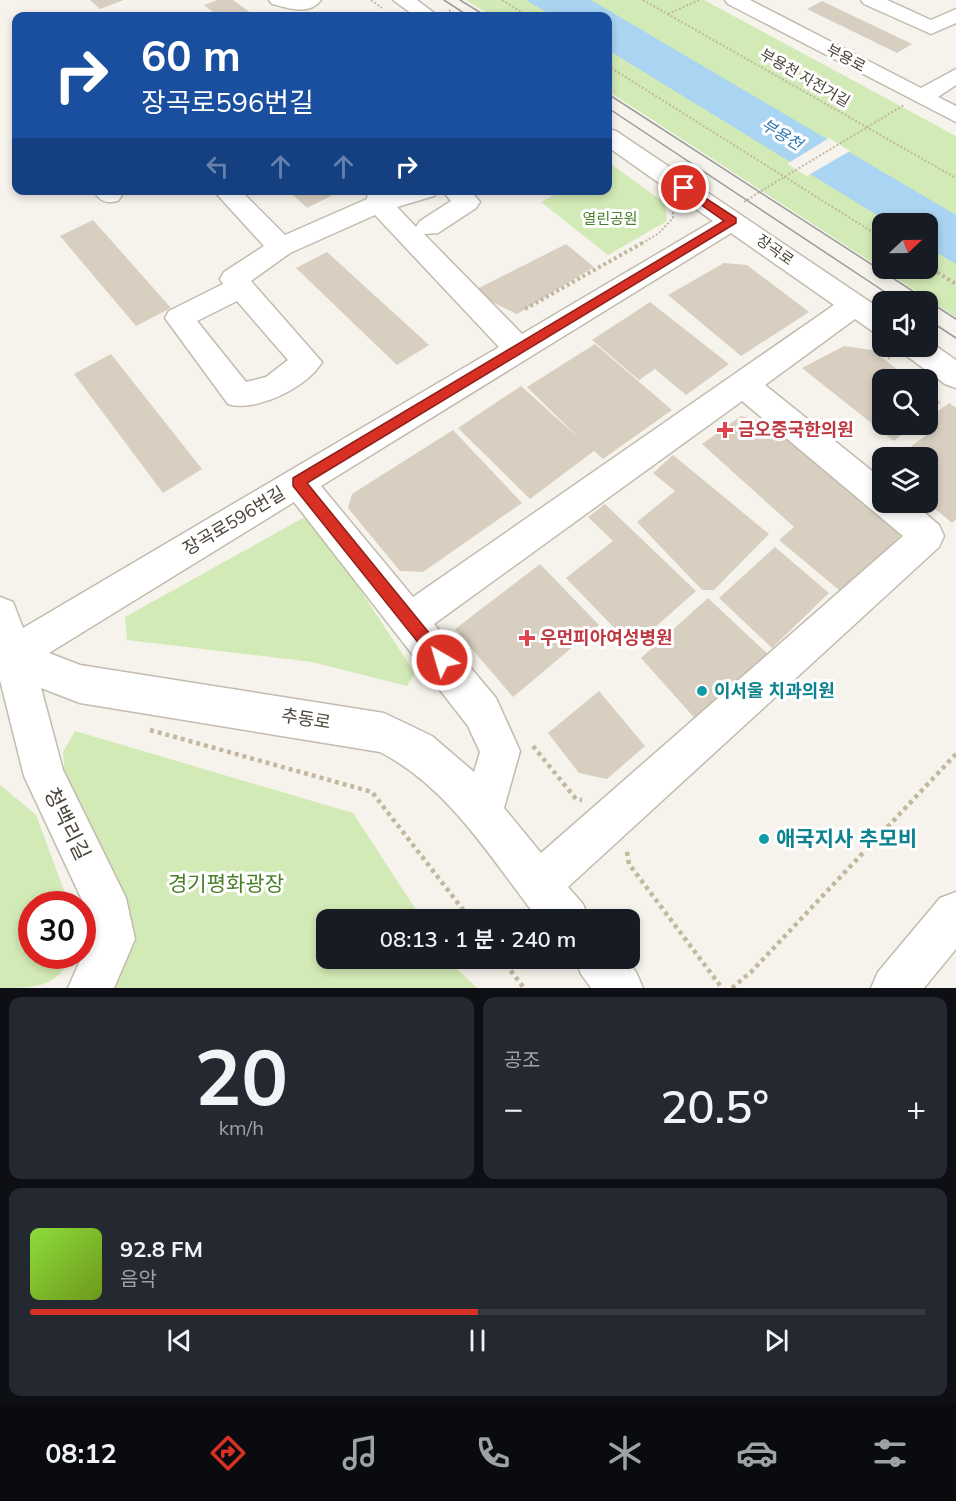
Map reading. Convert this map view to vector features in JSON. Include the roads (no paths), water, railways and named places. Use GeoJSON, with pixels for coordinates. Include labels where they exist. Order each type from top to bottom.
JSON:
{"type":"FeatureCollection","features":[{"type":"Feature","properties":{"kind":"street"},"geometry":{"type":"LineString","coordinates":[[403,0],[422,12]]}},
{"type":"Feature","properties":{"kind":"street"},"geometry":{"type":"LineString","coordinates":[[871,0],[931,28],[956,15]]}},
{"type":"Feature","properties":{"kind":"street","name":"부용로"},"geometry":{"type":"LineString","coordinates":[[750,2],[913,101],[956,115]]}},
{"type":"Feature","properties":{"kind":"street"},"geometry":{"type":"LineString","coordinates":[[913,101],[956,76]]}},
{"type":"Feature","properties":{"kind":"street","name":"장곡로"},"geometry":{"type":"LineString","coordinates":[[612,138],[737,212],[855,305],[872,328]]}},
{"type":"Feature","properties":{"kind":"street"},"geometry":{"type":"LineString","coordinates":[[230,195],[281,247]]}},
{"type":"Feature","properties":{"kind":"street"},"geometry":{"type":"LineString","coordinates":[[429,227],[467,202],[459,195]]}},
{"type":"Feature","properties":{"kind":"street"},"geometry":{"type":"LineString","coordinates":[[240,287],[234,279],[281,247],[380,197],[519,349]]}},
{"type":"Feature","properties":{"kind":"street","name":"장곡로596번길"},"geometry":{"type":"LineString","coordinates":[[7,658],[519,349],[737,212]]}},
{"type":"Feature","properties":{"kind":"street"},"geometry":{"type":"LineString","coordinates":[[410,620],[855,305]]}},
{"type":"Feature","properties":{"kind":"street"},"geometry":{"type":"LineString","coordinates":[[911,357],[956,376]]}},
{"type":"Feature","properties":{"kind":"street"},"geometry":{"type":"LineString","coordinates":[[743,384],[872,490]]}},
{"type":"Feature","properties":{"kind":"street"},"geometry":{"type":"LineString","coordinates":[[298,482],[482,712],[500,751],[482,812]]}},
{"type":"Feature","properties":{"kind":"street"},"geometry":{"type":"LineString","coordinates":[[539,884],[927,536],[900,513]]}},
{"type":"Feature","properties":{"kind":"street"},"geometry":{"type":"LineString","coordinates":[[0,614],[7,658]]}},
{"type":"Feature","properties":{"kind":"street","name":"추동로"},"geometry":{"type":"LineString","coordinates":[[7,658],[80,684],[384,733],[418,750],[457,783],[558,909]]}},
{"type":"Feature","properties":{"kind":"street","name":"청백리길"},"geometry":{"type":"LineString","coordinates":[[7,658],[44,776],[104,898],[113,939],[92,988]]}},
{"type":"Feature","properties":{"kind":"street"},"geometry":{"type":"LineString","coordinates":[[894,988],[956,914]]}},
{"type":"Feature","properties":{"kind":"street"},"geometry":{"type":"LineString","coordinates":[[605,969],[620,988]]}},
{"type":"Feature","properties":{"kind":"water"},"geometry":{"type":"Polygon","coordinates":[[[526,0],[591,0],[611,12],[546,12],[526,0]]]}},
{"type":"Feature","properties":{"kind":"water","name":"부용천"},"geometry":{"type":"Polygon","coordinates":[[[612,12],[956,215],[956,264],[938,253],[938,213],[874,213],[612,52],[612,12]]]}},
{"type":"Feature","properties":{"kind":"tram line"},"geometry":{"type":"LineString","coordinates":[[444,0],[462,12]]}},
{"type":"Feature","properties":{"kind":"tram line"},"geometry":{"type":"LineString","coordinates":[[460,0],[480,12]]}},
{"type":"Feature","properties":{"kind":"tram line"},"geometry":{"type":"LineString","coordinates":[[612,97],[956,319]]}},
{"type":"Feature","properties":{"kind":"tram line"},"geometry":{"type":"LineString","coordinates":[[612,111],[883,291]]}},
{"type":"Feature","properties":{"kind":"tram line"},"geometry":{"type":"LineString","coordinates":[[938,326],[956,338]]}},
{"type":"Feature","properties":{"kind":"place","name":"금오중국한의원"},"geometry":{"type":"Point","coordinates":[725,430]}},
{"type":"Feature","properties":{"kind":"place","name":"우먼피아여성병원"},"geometry":{"type":"Point","coordinates":[527,638]}},
{"type":"Feature","properties":{"kind":"place","name":"이서울 치과의원"},"geometry":{"type":"Point","coordinates":[702,691]}},
{"type":"Feature","properties":{"kind":"place","name":"애국지사 추모비"},"geometry":{"type":"Point","coordinates":[764,839]}},
{"type":"Feature","properties":{"kind":"park label","name":"열린공원"},"geometry":{"type":"Point","coordinates":[610,219]}},
{"type":"Feature","properties":{"kind":"park label","name":"경기평화광장"},"geometry":{"type":"Point","coordinates":[226,884]}}]}
